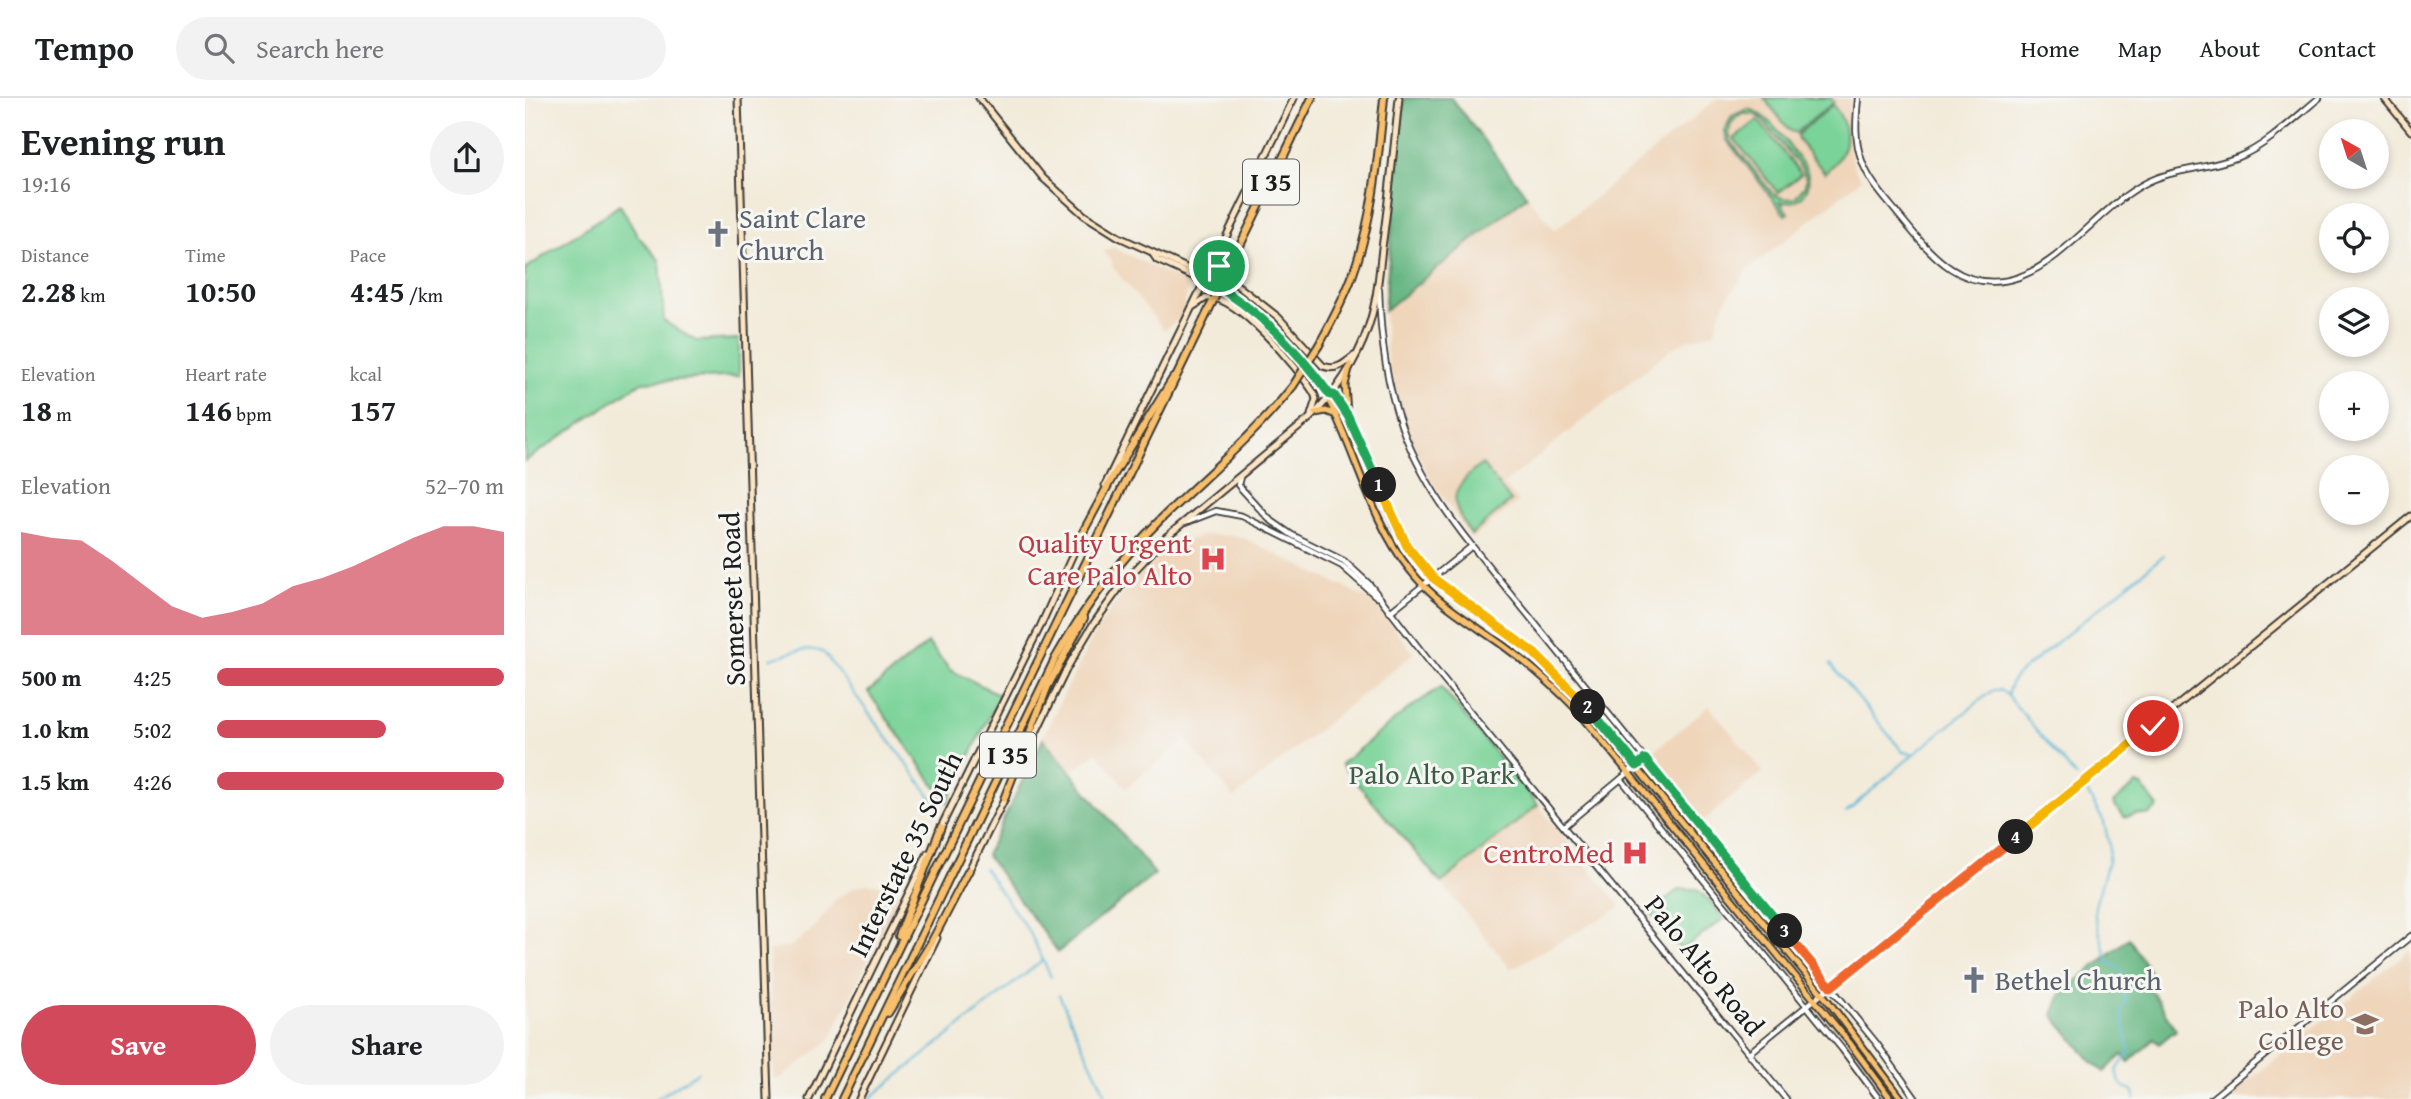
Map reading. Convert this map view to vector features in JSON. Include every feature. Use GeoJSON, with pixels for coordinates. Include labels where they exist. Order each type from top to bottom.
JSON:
{"type":"FeatureCollection","features":[{"type":"Feature","properties":{"kind":"highway","name":"I 35"},"geometry":{"type":"LineString","coordinates":[[825,1099],[1312,98]]}},
{"type":"Feature","properties":{"kind":"highway","name":"I 35"},"geometry":{"type":"LineString","coordinates":[[842,1099],[1055,659],[1104,582],[1143,538],[1262,424],[1293,386],[1319,345],[1352,276],[1364,235],[1375,179],[1384,98]]}},
{"type":"Feature","properties":{"kind":"highway"},"geometry":{"type":"LineString","coordinates":[[1083,534],[1113,476],[1171,382],[1214,299]]}},
{"type":"Feature","properties":{"kind":"highway"},"geometry":{"type":"LineString","coordinates":[[1004,799],[1058,666],[1104,582]]}},
{"type":"Feature","properties":{"kind":"highway"},"geometry":{"type":"LineString","coordinates":[[877,989],[941,827]]}},
{"type":"Feature","properties":{"kind":"highway"},"geometry":{"type":"LineString","coordinates":[[870,1041],[932,941],[969,870]]}},
{"type":"Feature","properties":{"kind":"main road","name":"Somerset Road"},"geometry":{"type":"LineString","coordinates":[[738,98],[769,1099]]}},
{"type":"Feature","properties":{"kind":"main road"},"geometry":{"type":"LineString","coordinates":[[979,98],[1044,178],[1093,221],[1153,254],[1161,254],[1239,298],[1271,324],[1330,395],[1334,395],[1348,416],[1395,525],[1407,546],[1433,578],[1534,653],[1593,713],[1822,994],[1902,1099]]}},
{"type":"Feature","properties":{"kind":"main road","name":"Interstate 35 South"},"geometry":{"type":"LineString","coordinates":[[809,1099],[1294,98]]}},
{"type":"Feature","properties":{"kind":"main road"},"geometry":{"type":"LineString","coordinates":[[859,1099],[1060,683],[1108,601],[1152,549],[1313,416],[1356,354],[1368,329],[1378,276],[1399,98]]}},
{"type":"Feature","properties":{"kind":"main road"},"geometry":{"type":"LineString","coordinates":[[2384,98],[2411,131]]}},
{"type":"Feature","properties":{"kind":"main road"},"geometry":{"type":"LineString","coordinates":[[1193,274],[1216,260],[1224,275],[1278,317],[1323,366],[1334,369],[1340,367],[1356,354]]}},
{"type":"Feature","properties":{"kind":"main road"},"geometry":{"type":"LineString","coordinates":[[1193,274],[1197,295]]}},
{"type":"Feature","properties":{"kind":"main road"},"geometry":{"type":"LineString","coordinates":[[1190,311],[1211,296],[1228,303],[1255,325],[1280,350],[1314,393],[1316,399],[1313,416]]}},
{"type":"Feature","properties":{"kind":"main road"},"geometry":{"type":"LineString","coordinates":[[1348,416],[1345,386],[1350,365]]}},
{"type":"Feature","properties":{"kind":"main road"},"geometry":{"type":"LineString","coordinates":[[1330,395],[1329,401],[1382,527],[1395,550],[1424,585],[1550,683],[1578,711],[1871,1070],[1891,1099]]}},
{"type":"Feature","properties":{"kind":"main road"},"geometry":{"type":"LineString","coordinates":[[1313,416],[1326,411],[1337,416]]}},
{"type":"Feature","properties":{"kind":"main road"},"geometry":{"type":"LineString","coordinates":[[1814,1000],[2411,516]]}},
{"type":"Feature","properties":{"kind":"street"},"geometry":{"type":"LineString","coordinates":[[1858,98],[1857,141],[1861,159],[1872,181],[1941,263],[1964,276],[1994,280],[2014,278],[2038,268],[2129,194],[2154,179],[2242,156],[2319,98]]}},
{"type":"Feature","properties":{"kind":"street"},"geometry":{"type":"LineString","coordinates":[[1378,276],[1380,331],[1395,414],[1426,484],[1472,547],[1899,1072],[1916,1099]]}},
{"type":"Feature","properties":{"kind":"street","name":"Palo Alto Road"},"geometry":{"type":"LineString","coordinates":[[1241,476],[1238,485],[1269,519],[1292,535],[1345,561],[1370,585],[1378,598]]}},
{"type":"Feature","properties":{"kind":"street","name":"Palo Alto Road"},"geometry":{"type":"LineString","coordinates":[[1181,525],[1216,511],[1242,516],[1342,566],[1378,598],[1786,1099]]}},
{"type":"Feature","properties":{"kind":"street"},"geometry":{"type":"LineString","coordinates":[[1390,612],[1472,547]]}},
{"type":"Feature","properties":{"kind":"street"},"geometry":{"type":"LineString","coordinates":[[1564,826],[1645,759]]}},
{"type":"Feature","properties":{"kind":"street"},"geometry":{"type":"LineString","coordinates":[[1621,779],[1807,1006],[1879,1099]]}},
{"type":"Feature","properties":{"kind":"street"},"geometry":{"type":"LineString","coordinates":[[2211,1099],[2411,936]]}},
{"type":"Feature","properties":{"kind":"street"},"geometry":{"type":"LineString","coordinates":[[1749,1053],[1814,1000]]}},
{"type":"Feature","properties":{"kind":"shaded area"},"geometry":{"type":"Polygon","coordinates":[[[1718,98],[1850,98],[1850,150],[1855,170],[1862,179],[1749,269],[1727,298],[1715,332],[1685,341],[1671,349],[1504,484],[1518,502],[1472,539],[1431,480],[1410,439],[1398,404],[1387,357],[1384,311],[1527,196],[1555,230],[1718,98]]]}},
{"type":"Feature","properties":{"kind":"shaded area"},"geometry":{"type":"Polygon","coordinates":[[[1112,247],[1189,285],[1184,305],[1186,307],[1181,318],[1164,330],[1111,265],[1113,263],[1104,252],[1112,247]]]}},
{"type":"Feature","properties":{"kind":"shaded area"},"geometry":{"type":"Polygon","coordinates":[[[1204,535],[1244,538],[1372,601],[1414,653],[1234,798],[1186,740],[1126,788],[1097,752],[1071,773],[1042,738],[1093,636],[1143,568],[1161,552],[1204,535]]]}},
{"type":"Feature","properties":{"kind":"shaded area"},"geometry":{"type":"Polygon","coordinates":[[[1709,706],[1763,772],[1703,821],[1649,755],[1709,706]]]}},
{"type":"Feature","properties":{"kind":"shaded area"},"geometry":{"type":"Polygon","coordinates":[[[1538,805],[1621,907],[1511,969],[1441,883],[1538,805]]]}},
{"type":"Feature","properties":{"kind":"shaded area"},"geometry":{"type":"Polygon","coordinates":[[[875,884],[900,894],[830,1040],[782,1077],[774,1080],[769,950],[790,947],[816,926],[837,898],[853,888],[875,884]]]}},
{"type":"Feature","properties":{"kind":"shaded area","name":"Palo Alto College"},"geometry":{"type":"Polygon","coordinates":[[[2411,949],[2411,1099],[2226,1099],[2411,949]]]}},
{"type":"Feature","properties":{"kind":"green space"},"geometry":{"type":"Polygon","coordinates":[[[1404,98],[1451,98],[1527,196],[1384,311],[1404,98]]]}},
{"type":"Feature","properties":{"kind":"green space"},"geometry":{"type":"Polygon","coordinates":[[[1764,98],[1831,98],[1834,102],[1796,133],[1790,131],[1764,98]]]}},
{"type":"Feature","properties":{"kind":"green space"},"geometry":{"type":"Polygon","coordinates":[[[1833,105],[1843,124],[1845,141],[1839,158],[1825,173],[1798,140],[1797,135],[1833,105]]]}},
{"type":"Feature","properties":{"kind":"green space"},"geometry":{"type":"Polygon","coordinates":[[[1748,109],[1764,117],[1805,167],[1808,181],[1805,194],[1795,201],[1780,202],[1788,213],[1785,215],[1727,140],[1725,130],[1732,116],[1748,109]],[[1743,114],[1732,122],[1729,134],[1732,143],[1773,194],[1784,199],[1795,198],[1805,186],[1806,178],[1802,169],[1760,117],[1743,114]]]}},
{"type":"Feature","properties":{"kind":"green space"},"geometry":{"type":"Polygon","coordinates":[[[1758,120],[1801,174],[1778,193],[1734,139],[1758,120]]]}},
{"type":"Feature","properties":{"kind":"green space"},"geometry":{"type":"Polygon","coordinates":[[[620,205],[638,236],[660,261],[664,321],[696,341],[739,339],[739,376],[642,382],[525,461],[525,269],[620,205]]]}},
{"type":"Feature","properties":{"kind":"green space"},"geometry":{"type":"Polygon","coordinates":[[[1482,464],[1511,501],[1471,535],[1459,513],[1455,496],[1463,481],[1482,464]]]}},
{"type":"Feature","properties":{"kind":"green space"},"geometry":{"type":"Polygon","coordinates":[[[928,643],[950,670],[1000,695],[947,802],[868,692],[928,643]]]}},
{"type":"Feature","properties":{"kind":"green space","name":"Palo Alto Park"},"geometry":{"type":"Polygon","coordinates":[[[1441,687],[1538,805],[1441,883],[1341,764],[1407,710],[1441,687]]]}},
{"type":"Feature","properties":{"kind":"green space"},"geometry":{"type":"Polygon","coordinates":[[[1043,739],[1155,874],[1058,952],[986,855],[1043,739]]]}},
{"type":"Feature","properties":{"kind":"green space"},"geometry":{"type":"Polygon","coordinates":[[[2136,784],[2142,786],[2158,807],[2148,815],[2124,817],[2113,803],[2136,784]]]}},
{"type":"Feature","properties":{"kind":"green space"},"geometry":{"type":"Polygon","coordinates":[[[1679,889],[1696,889],[1724,919],[1681,950],[1650,912],[1679,889]]]}},
{"type":"Feature","properties":{"kind":"green space"},"geometry":{"type":"Polygon","coordinates":[[[2129,938],[2151,974],[2146,982],[2176,1030],[2159,1044],[2154,1039],[2129,1062],[2122,1055],[2104,1072],[2090,1060],[2053,1015],[2061,994],[2129,938]]]}},
{"type":"Feature","properties":{"kind":"waterway"},"geometry":{"type":"LineString","coordinates":[[2007,695],[2017,675],[2164,555]]}},
{"type":"Feature","properties":{"kind":"waterway"},"geometry":{"type":"LineString","coordinates":[[771,659],[811,649],[824,653],[936,803]]}},
{"type":"Feature","properties":{"kind":"waterway"},"geometry":{"type":"LineString","coordinates":[[1830,664],[1903,752],[1914,754],[1993,690],[2000,690],[2076,777]]}},
{"type":"Feature","properties":{"kind":"waterway"},"geometry":{"type":"LineString","coordinates":[[1846,812],[1914,754]]}},
{"type":"Feature","properties":{"kind":"waterway"},"geometry":{"type":"LineString","coordinates":[[2085,789],[2104,822],[2109,845],[2108,862],[2095,906],[2095,917],[2108,961],[2122,970],[2126,1001],[2121,1012],[2130,1052],[2116,1071],[2121,1084],[2132,1090],[2135,1099]]}},
{"type":"Feature","properties":{"kind":"waterway"},"geometry":{"type":"LineString","coordinates":[[984,868],[1030,933],[1051,977]]}},
{"type":"Feature","properties":{"kind":"waterway"},"geometry":{"type":"LineString","coordinates":[[869,1099],[1043,960]]}},
{"type":"Feature","properties":{"kind":"waterway"},"geometry":{"type":"LineString","coordinates":[[1059,995],[1108,1099]]}},
{"type":"Feature","properties":{"kind":"waterway"},"geometry":{"type":"LineString","coordinates":[[656,1099],[698,1072]]}},
{"type":"Feature","properties":{"kind":"place","name":"Saint Clare Church"},"geometry":{"type":"Point","coordinates":[718,234]}},
{"type":"Feature","properties":{"kind":"place","name":"Quality Urgent Care Palo Alto"},"geometry":{"type":"Point","coordinates":[1213,559]}},
{"type":"Feature","properties":{"kind":"place","name":"CentroMed"},"geometry":{"type":"Point","coordinates":[1635,853]}},
{"type":"Feature","properties":{"kind":"place","name":"Bethel Church"},"geometry":{"type":"Point","coordinates":[1974,980]}},
{"type":"Feature","properties":{"kind":"place","name":"Palo Alto College"},"geometry":{"type":"Point","coordinates":[2365,1024]}},
{"type":"Feature","properties":{"kind":"route"},"geometry":{"type":"LineString","coordinates":[[1219,266],[1217,258],[1206,279],[1239,298],[1271,324],[1330,395],[1334,395],[1348,416],[1395,525],[1421,564],[1441,585],[1534,653],[1557,674],[1637,766],[1645,759],[1831,987],[2153,726]]}}]}
